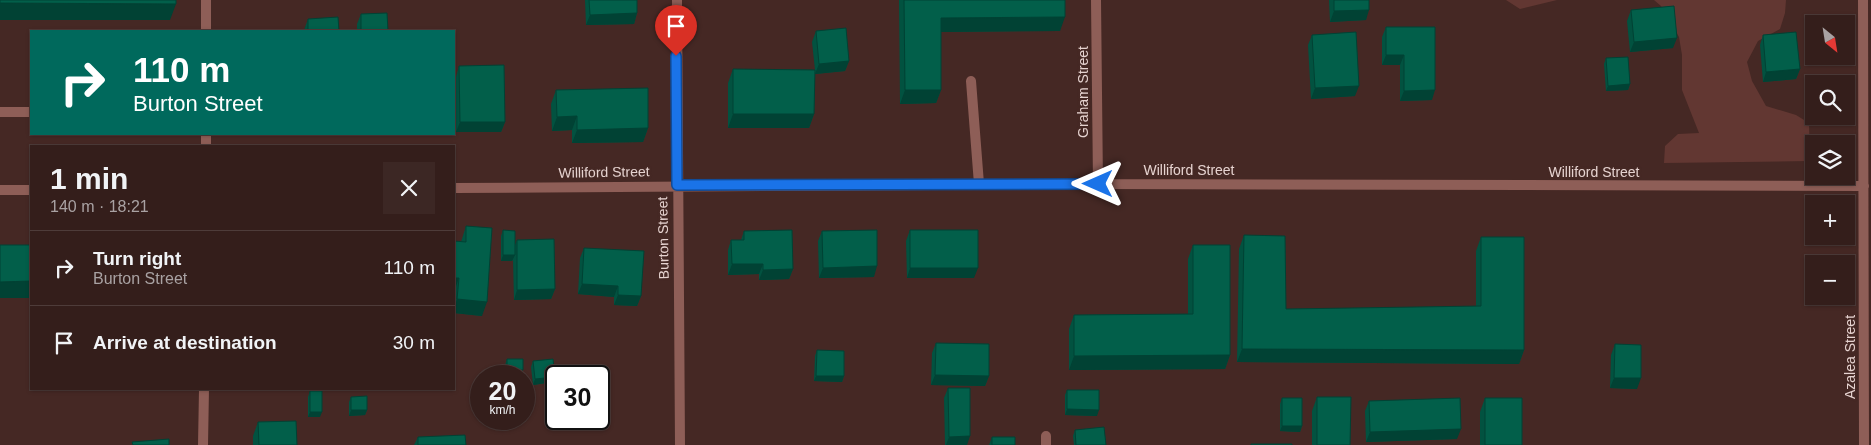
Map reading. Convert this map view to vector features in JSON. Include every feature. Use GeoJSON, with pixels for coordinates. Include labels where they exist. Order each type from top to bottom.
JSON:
{"type":"FeatureCollection","features":[{"type":"Feature","properties":{"kind":"street"},"geometry":{"type":"LineString","coordinates":[[206,0],[206,30]]}},
{"type":"Feature","properties":{"kind":"street","name":"Burton Street"},"geometry":{"type":"LineString","coordinates":[[676,0],[680,445]]}},
{"type":"Feature","properties":{"kind":"street","name":"Graham Street"},"geometry":{"type":"LineString","coordinates":[[1096,0],[1098,184]]}},
{"type":"Feature","properties":{"kind":"street","name":"Azalea Street"},"geometry":{"type":"LineString","coordinates":[[1863,0],[1864,445]]}},
{"type":"Feature","properties":{"kind":"street"},"geometry":{"type":"LineString","coordinates":[[971,81],[979,184]]}},
{"type":"Feature","properties":{"kind":"street"},"geometry":{"type":"LineString","coordinates":[[0,112],[30,112]]}},
{"type":"Feature","properties":{"kind":"street","name":"Williford Street"},"geometry":{"type":"LineString","coordinates":[[455,188],[979,184],[1864,186]]}},
{"type":"Feature","properties":{"kind":"street"},"geometry":{"type":"LineString","coordinates":[[0,190],[30,190]]}},
{"type":"Feature","properties":{"kind":"street"},"geometry":{"type":"LineString","coordinates":[[203,445],[204,390]]}},
{"type":"Feature","properties":{"kind":"shaded area"},"geometry":{"type":"Polygon","coordinates":[[[1506,0],[1557,0],[1520,9],[1506,0]]]}},
{"type":"Feature","properties":{"kind":"shaded area"},"geometry":{"type":"Polygon","coordinates":[[[1654,0],[1786,0],[1785,13],[1780,29],[1758,41],[1747,62],[1752,81],[1766,106],[1796,115],[1805,121],[1805,125],[1809,125],[1809,135],[1805,135],[1805,161],[1664,163],[1665,146],[1678,134],[1699,133],[1682,90],[1682,55],[1679,37],[1661,6],[1654,0]]]}},
{"type":"Feature","properties":{"kind":"building"},"geometry":{"type":"Polygon","coordinates":[[[0,0],[176,0],[176,4],[0,3],[0,0]]]}},
{"type":"Feature","properties":{"kind":"building"},"geometry":{"type":"Polygon","coordinates":[[[589,0],[637,0],[637,13],[590,15],[589,0]]]}},
{"type":"Feature","properties":{"kind":"building"},"geometry":{"type":"Polygon","coordinates":[[[904,0],[1065,0],[1065,17],[941,18],[941,90],[905,90],[904,0]]]}},
{"type":"Feature","properties":{"kind":"building"},"geometry":{"type":"Polygon","coordinates":[[[1334,0],[1369,0],[1369,10],[1334,11],[1334,0]]]}},
{"type":"Feature","properties":{"kind":"building"},"geometry":{"type":"Polygon","coordinates":[[[1674,6],[1677,38],[1634,42],[1631,10],[1674,6]]]}},
{"type":"Feature","properties":{"kind":"building"},"geometry":{"type":"Polygon","coordinates":[[[387,13],[388,30],[361,30],[361,14],[387,13]]]}},
{"type":"Feature","properties":{"kind":"building"},"geometry":{"type":"Polygon","coordinates":[[[338,17],[339,30],[308,30],[308,19],[338,17]]]}},
{"type":"Feature","properties":{"kind":"building"},"geometry":{"type":"Polygon","coordinates":[[[1386,27],[1435,27],[1435,90],[1404,91],[1404,55],[1386,55],[1386,27]]]}},
{"type":"Feature","properties":{"kind":"building"},"geometry":{"type":"Polygon","coordinates":[[[846,28],[849,61],[819,64],[816,31],[846,28]]]}},
{"type":"Feature","properties":{"kind":"building"},"geometry":{"type":"Polygon","coordinates":[[[1356,32],[1359,86],[1315,88],[1312,35],[1356,32]]]}},
{"type":"Feature","properties":{"kind":"building"},"geometry":{"type":"Polygon","coordinates":[[[1796,32],[1800,69],[1766,72],[1763,35],[1796,32]]]}},
{"type":"Feature","properties":{"kind":"building"},"geometry":{"type":"Polygon","coordinates":[[[1628,57],[1630,84],[1608,86],[1606,58],[1628,57]]]}},
{"type":"Feature","properties":{"kind":"building"},"geometry":{"type":"Polygon","coordinates":[[[504,65],[505,122],[460,122],[459,66],[504,65]]]}},
{"type":"Feature","properties":{"kind":"building"},"geometry":{"type":"Polygon","coordinates":[[[733,69],[815,70],[814,114],[733,114],[733,69]]]}},
{"type":"Feature","properties":{"kind":"building"},"geometry":{"type":"Polygon","coordinates":[[[648,88],[648,128],[577,130],[577,116],[557,117],[556,90],[648,88]]]}},
{"type":"Feature","properties":{"kind":"building"},"geometry":{"type":"Polygon","coordinates":[[[466,226],[492,228],[487,302],[457,299],[459,278],[455,278],[455,241],[466,242],[466,226]]]}},
{"type":"Feature","properties":{"kind":"building"},"geometry":{"type":"Polygon","coordinates":[[[503,230],[515,231],[515,255],[503,255],[503,230]]]}},
{"type":"Feature","properties":{"kind":"building"},"geometry":{"type":"Polygon","coordinates":[[[792,230],[793,269],[763,270],[763,264],[732,264],[731,240],[744,240],[744,231],[792,230]]]}},
{"type":"Feature","properties":{"kind":"building"},"geometry":{"type":"Polygon","coordinates":[[[877,230],[877,266],[823,268],[822,231],[877,230]]]}},
{"type":"Feature","properties":{"kind":"building"},"geometry":{"type":"Polygon","coordinates":[[[910,230],[978,230],[978,268],[910,268],[910,230]]]}},
{"type":"Feature","properties":{"kind":"building"},"geometry":{"type":"Polygon","coordinates":[[[1244,235],[1285,236],[1286,309],[1481,306],[1481,237],[1524,237],[1524,350],[1242,349],[1244,235]]]}},
{"type":"Feature","properties":{"kind":"building"},"geometry":{"type":"Polygon","coordinates":[[[554,239],[555,289],[517,290],[517,240],[554,239]]]}},
{"type":"Feature","properties":{"kind":"building"},"geometry":{"type":"Polygon","coordinates":[[[0,245],[30,245],[30,281],[0,282],[0,245]]]}},
{"type":"Feature","properties":{"kind":"building"},"geometry":{"type":"Polygon","coordinates":[[[1193,245],[1230,245],[1230,355],[1074,356],[1074,315],[1193,314],[1193,245]]]}},
{"type":"Feature","properties":{"kind":"building"},"geometry":{"type":"Polygon","coordinates":[[[584,248],[644,251],[641,296],[618,295],[618,286],[582,284],[584,248]]]}},
{"type":"Feature","properties":{"kind":"building"},"geometry":{"type":"Polygon","coordinates":[[[936,343],[989,344],[989,376],[935,375],[936,343]]]}},
{"type":"Feature","properties":{"kind":"building"},"geometry":{"type":"Polygon","coordinates":[[[1615,344],[1641,345],[1641,378],[1614,378],[1615,344]]]}},
{"type":"Feature","properties":{"kind":"building"},"geometry":{"type":"Polygon","coordinates":[[[817,350],[844,351],[844,376],[816,376],[817,350]]]}},
{"type":"Feature","properties":{"kind":"building"},"geometry":{"type":"Polygon","coordinates":[[[507,359],[523,359],[523,365],[507,365],[507,359]]]}},
{"type":"Feature","properties":{"kind":"building"},"geometry":{"type":"Polygon","coordinates":[[[553,359],[554,365],[545,365],[545,378],[535,379],[535,365],[533,361],[553,359]]]}},
{"type":"Feature","properties":{"kind":"building"},"geometry":{"type":"Polygon","coordinates":[[[948,388],[970,388],[970,436],[949,437],[948,388]]]}},
{"type":"Feature","properties":{"kind":"building"},"geometry":{"type":"Polygon","coordinates":[[[1067,390],[1099,390],[1099,410],[1067,409],[1067,390]]]}},
{"type":"Feature","properties":{"kind":"building"},"geometry":{"type":"Polygon","coordinates":[[[310,391],[322,391],[322,412],[310,412],[310,391]]]}},
{"type":"Feature","properties":{"kind":"building"},"geometry":{"type":"Polygon","coordinates":[[[367,396],[367,410],[351,410],[351,397],[367,396]]]}},
{"type":"Feature","properties":{"kind":"building"},"geometry":{"type":"Polygon","coordinates":[[[1317,397],[1351,397],[1350,445],[1317,445],[1317,397]]]}},
{"type":"Feature","properties":{"kind":"building"},"geometry":{"type":"Polygon","coordinates":[[[1282,398],[1302,398],[1302,426],[1282,426],[1282,398]]]}},
{"type":"Feature","properties":{"kind":"building"},"geometry":{"type":"Polygon","coordinates":[[[1460,398],[1461,429],[1370,432],[1369,401],[1460,398]]]}},
{"type":"Feature","properties":{"kind":"building"},"geometry":{"type":"Polygon","coordinates":[[[1485,398],[1522,398],[1522,445],[1485,445],[1485,398]]]}},
{"type":"Feature","properties":{"kind":"building"},"geometry":{"type":"Polygon","coordinates":[[[296,421],[297,445],[259,445],[258,422],[296,421]]]}},
{"type":"Feature","properties":{"kind":"building"},"geometry":{"type":"Polygon","coordinates":[[[1104,427],[1106,445],[1076,445],[1075,430],[1104,427]]]}},
{"type":"Feature","properties":{"kind":"building"},"geometry":{"type":"Polygon","coordinates":[[[465,435],[466,445],[418,445],[418,437],[465,435]]]}},
{"type":"Feature","properties":{"kind":"building"},"geometry":{"type":"Polygon","coordinates":[[[992,437],[1015,437],[1015,445],[992,445],[992,437]]]}},
{"type":"Feature","properties":{"kind":"building"},"geometry":{"type":"Polygon","coordinates":[[[169,439],[169,445],[133,445],[132,442],[169,439]]]}},
{"type":"Feature","properties":{"kind":"building"},"geometry":{"type":"Polygon","coordinates":[[[1292,444],[1292,445],[1251,445],[1292,444]]]}},
{"type":"Feature","properties":{"kind":"route"},"geometry":{"type":"LineString","coordinates":[[676,56],[677,185],[1098,184]]}}]}
